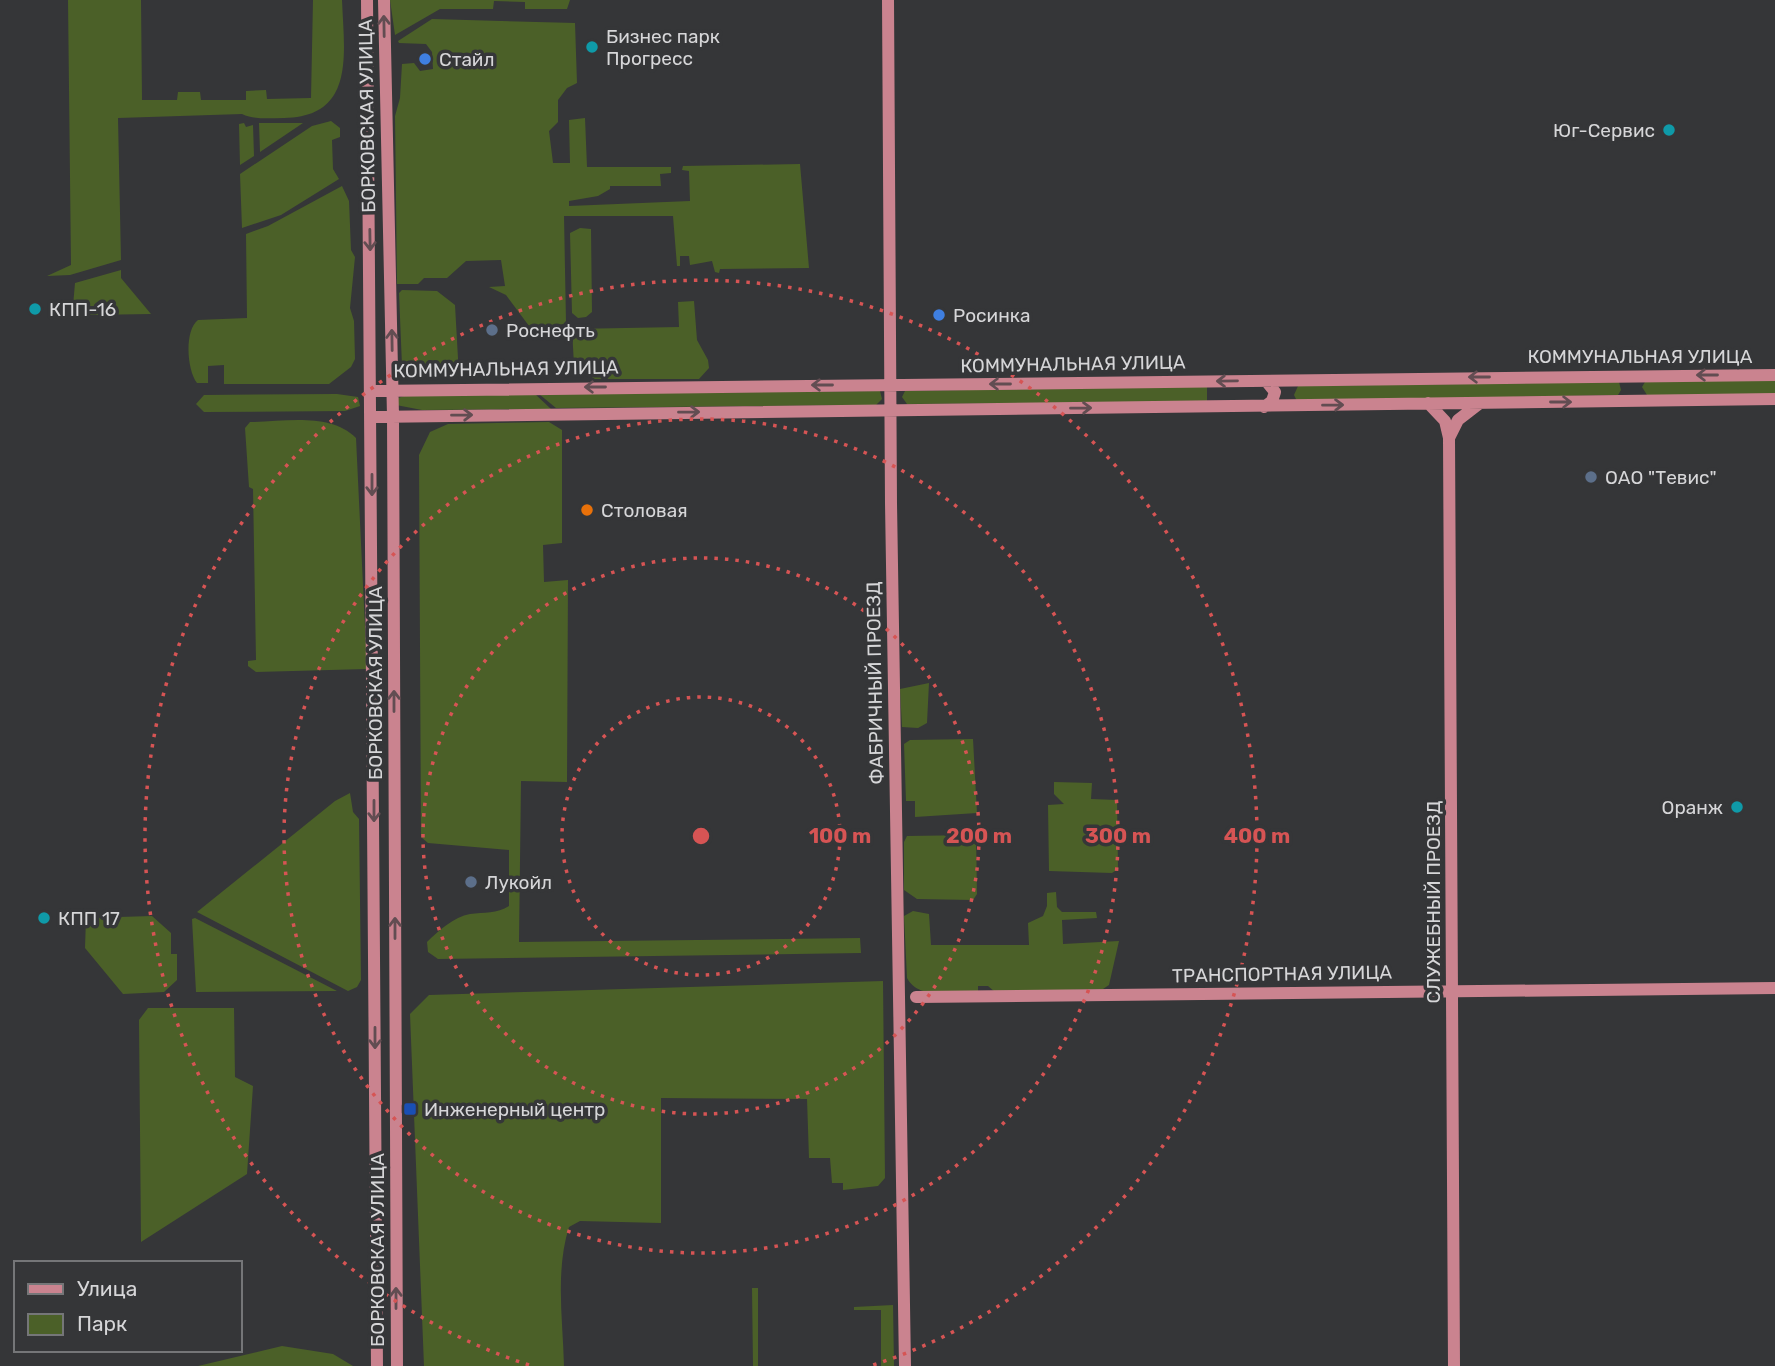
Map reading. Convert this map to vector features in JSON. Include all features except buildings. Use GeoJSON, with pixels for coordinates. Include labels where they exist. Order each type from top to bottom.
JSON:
{"type":"FeatureCollection","features":[{"type":"Feature","properties":{"kind":"main road","name":"БОРКОВСКАЯ УЛИЦА"},"geometry":{"type":"LineString","coordinates":[[367,0],[377,1366]]}},
{"type":"Feature","properties":{"kind":"main road","name":"БОРКОВСКАЯ УЛИЦА"},"geometry":{"type":"LineString","coordinates":[[384,0],[393,390],[397,1366]]}},
{"type":"Feature","properties":{"kind":"main road","name":"ФАБРИЧНЫЙ ПРОЕЗД"},"geometry":{"type":"LineString","coordinates":[[888,0],[891,410],[905,1366]]}},
{"type":"Feature","properties":{"kind":"main road","name":"КОММУНАЛЬНАЯ УЛИЦА"},"geometry":{"type":"LineString","coordinates":[[371,391],[1775,374]]}},
{"type":"Feature","properties":{"kind":"main road"},"geometry":{"type":"LineString","coordinates":[[1632,376],[1632,401]]}},
{"type":"Feature","properties":{"kind":"main road"},"geometry":{"type":"LineString","coordinates":[[1297,380],[1289,389],[1289,397],[1297,406]]}},
{"type":"Feature","properties":{"kind":"main road"},"geometry":{"type":"LineString","coordinates":[[1264,407],[1272,401],[1275,393],[1266,381]]}},
{"type":"Feature","properties":{"kind":"main road"},"geometry":{"type":"LineString","coordinates":[[372,417],[1481,402],[1772,401]]}},
{"type":"Feature","properties":{"kind":"main road"},"geometry":{"type":"LineString","coordinates":[[1449,438],[1458,420],[1467,410],[1481,402]]}},
{"type":"Feature","properties":{"kind":"main road","name":"СЛУЖЕБНЫЙ ПРОЕЗД"},"geometry":{"type":"LineString","coordinates":[[1428,404],[1445,421],[1449,438],[1454,1366]]}},
{"type":"Feature","properties":{"kind":"main road","name":"ТРАНСПОРТНАЯ УЛИЦА"},"geometry":{"type":"LineString","coordinates":[[916,998],[1775,988]]}},
{"type":"Feature","properties":{"kind":"main road"},"geometry":{"type":"LineString","coordinates":[[375,996],[395,996]]}},
{"type":"Feature","properties":{"kind":"green space"},"geometry":{"type":"Polygon","coordinates":[[[68,0],[141,0],[142,100],[177,100],[178,92],[200,92],[201,100],[246,100],[246,91],[266,90],[267,99],[311,98],[313,0],[342,0],[344,60],[341,78],[335,94],[324,107],[307,115],[284,118],[242,114],[118,118],[121,260],[70,275],[47,276],[71,265],[68,0]]]}},
{"type":"Feature","properties":{"kind":"green space"},"geometry":{"type":"Polygon","coordinates":[[[390,0],[570,0],[567,9],[525,9],[525,2],[494,1],[493,9],[440,9],[395,35],[390,0]]]}},
{"type":"Feature","properties":{"kind":"green space"},"geometry":{"type":"Polygon","coordinates":[[[432,19],[575,23],[577,83],[567,88],[558,100],[558,122],[549,131],[553,163],[570,163],[569,120],[585,118],[587,167],[671,167],[671,173],[660,174],[661,186],[610,186],[610,189],[598,196],[569,201],[569,206],[690,201],[689,171],[682,170],[683,166],[800,164],[809,268],[720,269],[719,273],[715,272],[712,261],[690,265],[689,256],[680,256],[680,266],[677,266],[673,216],[564,216],[566,322],[563,324],[532,330],[506,295],[489,287],[505,286],[501,260],[466,261],[447,278],[424,278],[418,284],[397,284],[395,116],[400,98],[402,64],[414,63],[420,71],[433,69],[432,52],[426,44],[398,41],[432,19]]]}},
{"type":"Feature","properties":{"kind":"green space"},"geometry":{"type":"Polygon","coordinates":[[[331,121],[340,128],[340,137],[332,140],[333,169],[339,179],[281,215],[242,228],[240,174],[312,126],[331,121]]]}},
{"type":"Feature","properties":{"kind":"green space"},"geometry":{"type":"Polygon","coordinates":[[[244,123],[246,127],[253,125],[254,156],[240,165],[239,124],[244,123]]]}},
{"type":"Feature","properties":{"kind":"green space"},"geometry":{"type":"Polygon","coordinates":[[[259,123],[303,123],[260,152],[259,123]]]}},
{"type":"Feature","properties":{"kind":"green space"},"geometry":{"type":"Polygon","coordinates":[[[342,186],[349,201],[351,250],[355,257],[350,308],[354,321],[355,359],[351,367],[329,384],[224,384],[224,365],[208,366],[208,383],[197,383],[188,351],[194,325],[198,320],[247,318],[246,234],[268,226],[342,186]]]}},
{"type":"Feature","properties":{"kind":"green space"},"geometry":{"type":"Polygon","coordinates":[[[580,228],[591,229],[592,312],[586,317],[578,318],[572,313],[570,233],[580,228]]]}},
{"type":"Feature","properties":{"kind":"green space"},"geometry":{"type":"Polygon","coordinates":[[[121,270],[121,278],[151,314],[88,315],[83,313],[82,306],[73,306],[75,283],[121,270]]]}},
{"type":"Feature","properties":{"kind":"green space"},"geometry":{"type":"Polygon","coordinates":[[[402,290],[437,291],[455,305],[459,376],[418,377],[402,366],[399,293],[402,290]]]}},
{"type":"Feature","properties":{"kind":"green space"},"geometry":{"type":"Polygon","coordinates":[[[694,301],[697,340],[708,360],[709,368],[699,379],[595,379],[574,365],[572,329],[679,327],[678,302],[694,301]]]}},
{"type":"Feature","properties":{"kind":"green space"},"geometry":{"type":"Polygon","coordinates":[[[1775,379],[1775,395],[1647,395],[1642,387],[1645,382],[1775,379]]]}},
{"type":"Feature","properties":{"kind":"green space"},"geometry":{"type":"Polygon","coordinates":[[[1619,382],[1621,390],[1618,395],[1297,401],[1294,395],[1298,386],[1619,382]]]}},
{"type":"Feature","properties":{"kind":"green space"},"geometry":{"type":"Polygon","coordinates":[[[1207,386],[1207,402],[907,404],[902,397],[905,391],[1207,386]]]}},
{"type":"Feature","properties":{"kind":"green space"},"geometry":{"type":"Polygon","coordinates":[[[880,391],[882,399],[876,405],[556,408],[539,394],[880,391]]]}},
{"type":"Feature","properties":{"kind":"green space"},"geometry":{"type":"Polygon","coordinates":[[[337,394],[358,397],[360,406],[345,411],[204,412],[196,404],[204,395],[337,394]]]}},
{"type":"Feature","properties":{"kind":"green space"},"geometry":{"type":"Polygon","coordinates":[[[535,394],[551,409],[422,410],[396,405],[398,398],[407,395],[535,394]]]}},
{"type":"Feature","properties":{"kind":"green space"},"geometry":{"type":"Polygon","coordinates":[[[250,422],[320,422],[345,430],[356,438],[367,669],[256,672],[248,666],[248,661],[256,660],[253,489],[249,487],[245,428],[250,422]]]}},
{"type":"Feature","properties":{"kind":"green space"},"geometry":{"type":"Polygon","coordinates":[[[549,422],[562,430],[562,543],[543,545],[544,582],[568,580],[567,782],[521,781],[519,942],[860,938],[861,953],[438,959],[428,952],[427,942],[452,921],[470,914],[495,912],[509,906],[509,850],[428,843],[421,837],[419,455],[430,432],[448,424],[549,422]]]}},
{"type":"Feature","properties":{"kind":"green space"},"geometry":{"type":"Polygon","coordinates":[[[929,683],[927,723],[918,728],[902,727],[900,689],[929,683]]]}},
{"type":"Feature","properties":{"kind":"green space"},"geometry":{"type":"Polygon","coordinates":[[[973,739],[977,813],[915,817],[915,801],[906,801],[904,744],[910,740],[973,739]]]}},
{"type":"Feature","properties":{"kind":"green space"},"geometry":{"type":"Polygon","coordinates":[[[1054,782],[1092,783],[1091,799],[1117,800],[1118,869],[1112,873],[1049,871],[1048,805],[1064,804],[1054,794],[1054,782]]]}},
{"type":"Feature","properties":{"kind":"green space"},"geometry":{"type":"Polygon","coordinates":[[[350,793],[353,812],[359,819],[361,980],[357,987],[348,991],[197,912],[335,801],[350,793]]]}},
{"type":"Feature","properties":{"kind":"green space"},"geometry":{"type":"Polygon","coordinates":[[[976,835],[977,894],[973,900],[917,899],[904,890],[904,842],[907,836],[976,835]]]}},
{"type":"Feature","properties":{"kind":"green space"},"geometry":{"type":"Polygon","coordinates":[[[1056,892],[1057,907],[1062,912],[1096,912],[1097,918],[1062,920],[1063,944],[1119,941],[1109,985],[1103,989],[995,992],[988,986],[978,986],[978,991],[939,994],[920,990],[907,978],[904,916],[913,911],[929,914],[931,945],[1029,945],[1028,923],[1043,916],[1047,906],[1047,893],[1056,892]]]}},
{"type":"Feature","properties":{"kind":"green space"},"geometry":{"type":"Polygon","coordinates":[[[152,916],[171,933],[171,954],[177,954],[177,980],[164,992],[123,994],[85,948],[86,918],[152,916]]]}},
{"type":"Feature","properties":{"kind":"green space"},"geometry":{"type":"Polygon","coordinates":[[[195,918],[337,991],[196,992],[192,919],[195,918]]]}},
{"type":"Feature","properties":{"kind":"green space"},"geometry":{"type":"Polygon","coordinates":[[[883,981],[885,1178],[878,1186],[843,1190],[843,1183],[832,1183],[830,1158],[809,1158],[807,1099],[661,1098],[661,1223],[580,1221],[569,1227],[561,1279],[564,1366],[424,1366],[410,1014],[429,995],[883,981]]]}},
{"type":"Feature","properties":{"kind":"green space"},"geometry":{"type":"Polygon","coordinates":[[[148,1008],[234,1008],[235,1077],[253,1086],[247,1174],[141,1242],[139,1020],[148,1008]]]}},
{"type":"Feature","properties":{"kind":"green space"},"geometry":{"type":"Polygon","coordinates":[[[752,1288],[758,1288],[758,1366],[753,1366],[752,1288]]]}},
{"type":"Feature","properties":{"kind":"green space"},"geometry":{"type":"Polygon","coordinates":[[[893,1305],[894,1366],[881,1366],[881,1310],[854,1310],[854,1307],[893,1305]]]}},
{"type":"Feature","properties":{"kind":"green space"},"geometry":{"type":"Polygon","coordinates":[[[282,1346],[333,1354],[353,1366],[198,1366],[282,1346]]]}},
{"type":"Feature","properties":{"kind":"place","name":"Бизнес парк Прогресс"},"geometry":{"type":"Point","coordinates":[592,47]}},
{"type":"Feature","properties":{"kind":"place","name":"Стайл"},"geometry":{"type":"Point","coordinates":[425,59]}},
{"type":"Feature","properties":{"kind":"place","name":"Юг-Сервис"},"geometry":{"type":"Point","coordinates":[1669,130]}},
{"type":"Feature","properties":{"kind":"place","name":"КПП-16"},"geometry":{"type":"Point","coordinates":[35,309]}},
{"type":"Feature","properties":{"kind":"place","name":"Росинка"},"geometry":{"type":"Point","coordinates":[939,315]}},
{"type":"Feature","properties":{"kind":"place","name":"Роснефть"},"geometry":{"type":"Point","coordinates":[492,330]}},
{"type":"Feature","properties":{"kind":"place","name":"ОАО \"Тевис\""},"geometry":{"type":"Point","coordinates":[1591,477]}},
{"type":"Feature","properties":{"kind":"place","name":"Столовая"},"geometry":{"type":"Point","coordinates":[587,510]}},
{"type":"Feature","properties":{"kind":"place","name":"Оранж"},"geometry":{"type":"Point","coordinates":[1737,807]}},
{"type":"Feature","properties":{"kind":"place","name":"Лукойл"},"geometry":{"type":"Point","coordinates":[471,882]}},
{"type":"Feature","properties":{"kind":"place","name":"КПП 17"},"geometry":{"type":"Point","coordinates":[44,918]}},
{"type":"Feature","properties":{"kind":"place","name":"Инженерный центр"},"geometry":{"type":"Point","coordinates":[410,1109]}}]}
